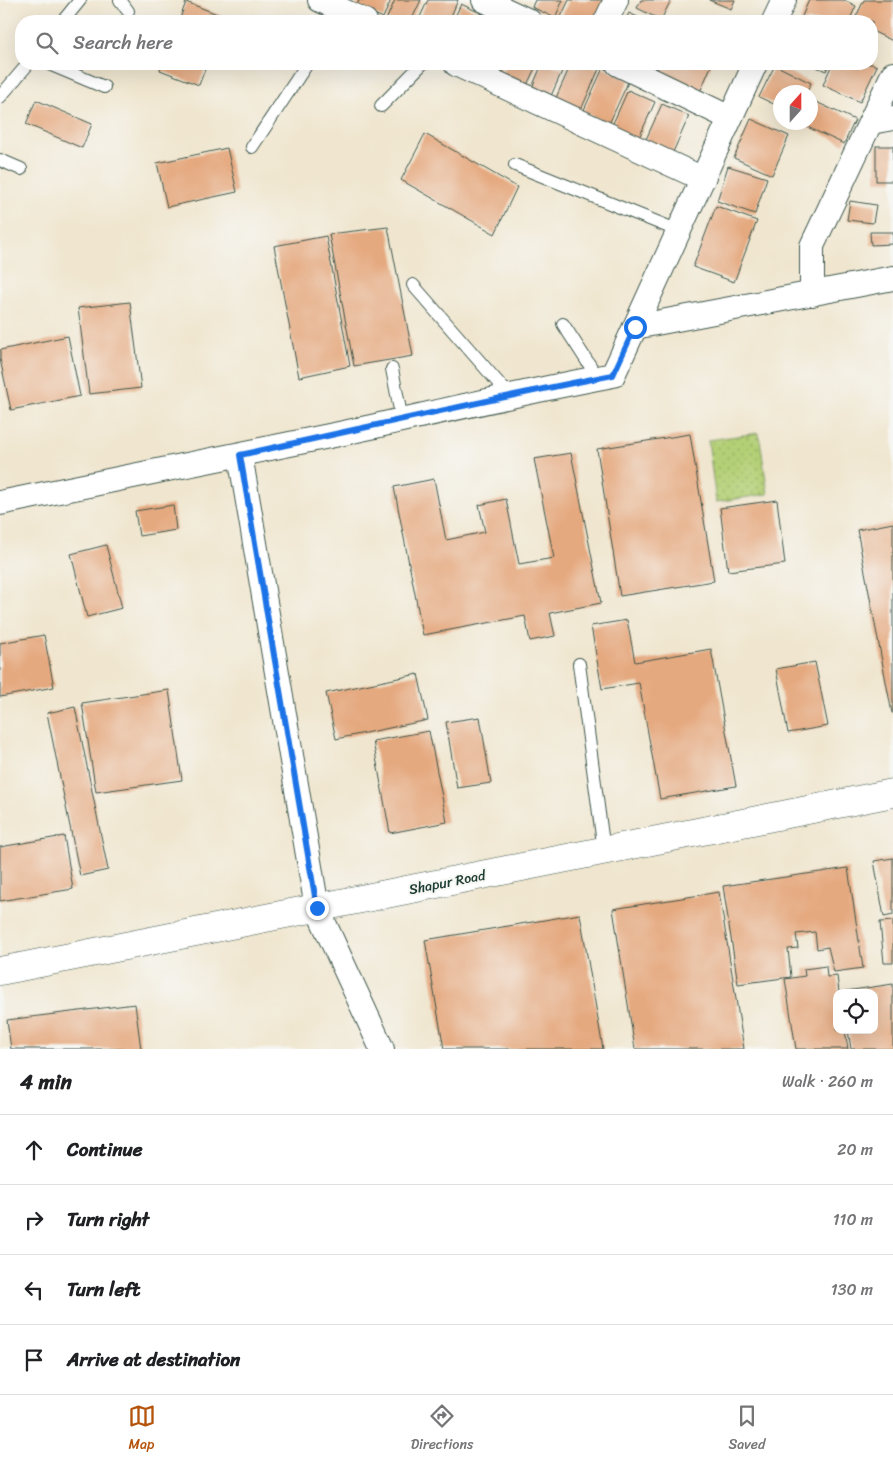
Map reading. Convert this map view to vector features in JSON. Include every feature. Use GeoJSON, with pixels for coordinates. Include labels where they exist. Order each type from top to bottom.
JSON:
{"type":"FeatureCollection","features":[{"type":"Feature","properties":{"kind":"street"},"geometry":{"type":"LineString","coordinates":[[320,0],[337,15]]}},
{"type":"Feature","properties":{"kind":"street"},"geometry":{"type":"LineString","coordinates":[[484,0],[515,15]]}},
{"type":"Feature","properties":{"kind":"street"},"geometry":{"type":"LineString","coordinates":[[609,15],[616,0]]}},
{"type":"Feature","properties":{"kind":"street"},"geometry":{"type":"LineString","coordinates":[[777,15],[784,0]]}},
{"type":"Feature","properties":{"kind":"street"},"geometry":{"type":"LineString","coordinates":[[469,70],[702,179]]}},
{"type":"Feature","properties":{"kind":"street"},"geometry":{"type":"LineString","coordinates":[[630,70],[730,118]]}},
{"type":"Feature","properties":{"kind":"street"},"geometry":{"type":"LineString","coordinates":[[0,503],[240,455],[509,395],[613,375],[752,70]]}},
{"type":"Feature","properties":{"kind":"street"},"geometry":{"type":"LineString","coordinates":[[812,294],[812,246],[882,120],[893,74]]}},
{"type":"Feature","properties":{"kind":"street"},"geometry":{"type":"LineString","coordinates":[[635,327],[893,278]]}},
{"type":"Feature","properties":{"kind":"street"},"geometry":{"type":"LineString","coordinates":[[240,455],[317,908],[382,1049]]}},
{"type":"Feature","properties":{"kind":"street","name":"Shapur Road"},"geometry":{"type":"LineString","coordinates":[[0,971],[893,793]]}},
{"type":"Feature","properties":{"kind":"lane"},"geometry":{"type":"LineString","coordinates":[[68,15],[80,0]]}},
{"type":"Feature","properties":{"kind":"lane"},"geometry":{"type":"LineString","coordinates":[[120,0],[128,11]]}},
{"type":"Feature","properties":{"kind":"lane"},"geometry":{"type":"LineString","coordinates":[[0,97],[23,70]]}},
{"type":"Feature","properties":{"kind":"lane"},"geometry":{"type":"LineString","coordinates":[[63,70],[104,87]]}},
{"type":"Feature","properties":{"kind":"lane"},"geometry":{"type":"LineString","coordinates":[[252,147],[303,70]]}},
{"type":"Feature","properties":{"kind":"lane"},"geometry":{"type":"LineString","coordinates":[[381,106],[416,70]]}},
{"type":"Feature","properties":{"kind":"lane"},"geometry":{"type":"LineString","coordinates":[[0,160],[21,169]]}},
{"type":"Feature","properties":{"kind":"lane"},"geometry":{"type":"LineString","coordinates":[[515,165],[679,231]]}},
{"type":"Feature","properties":{"kind":"lane"},"geometry":{"type":"LineString","coordinates":[[413,285],[509,395]]}},
{"type":"Feature","properties":{"kind":"lane"},"geometry":{"type":"LineString","coordinates":[[562,324],[598,378]]}},
{"type":"Feature","properties":{"kind":"lane"},"geometry":{"type":"LineString","coordinates":[[392,369],[402,420]]}},
{"type":"Feature","properties":{"kind":"lane"},"geometry":{"type":"LineString","coordinates":[[579,664],[604,851]]}},
{"type":"Feature","properties":{"kind":"green space"},"geometry":{"type":"Polygon","coordinates":[[[759,433],[768,494],[716,502],[708,440],[759,433]]]}},
{"type":"Feature","properties":{"kind":"building"},"geometry":{"type":"Polygon","coordinates":[[[359,0],[391,0],[384,15],[376,15],[357,6],[359,0]]]}},
{"type":"Feature","properties":{"kind":"building"},"geometry":{"type":"Polygon","coordinates":[[[395,0],[421,0],[414,15],[388,15],[395,0]]]}},
{"type":"Feature","properties":{"kind":"building"},"geometry":{"type":"Polygon","coordinates":[[[428,0],[458,0],[452,15],[421,15],[428,0]]]}},
{"type":"Feature","properties":{"kind":"building"},"geometry":{"type":"Polygon","coordinates":[[[535,0],[563,0],[556,15],[549,15],[532,7],[535,0]]]}},
{"type":"Feature","properties":{"kind":"building"},"geometry":{"type":"Polygon","coordinates":[[[569,0],[605,0],[599,15],[562,15],[569,0]]]}},
{"type":"Feature","properties":{"kind":"building"},"geometry":{"type":"Polygon","coordinates":[[[641,0],[671,0],[664,15],[651,15],[637,8],[641,0]]]}},
{"type":"Feature","properties":{"kind":"building"},"geometry":{"type":"Polygon","coordinates":[[[709,0],[735,0],[731,9],[709,0]]]}},
{"type":"Feature","properties":{"kind":"building"},"geometry":{"type":"Polygon","coordinates":[[[809,0],[844,0],[856,6],[852,15],[803,15],[809,0]]]}},
{"type":"Feature","properties":{"kind":"building"},"geometry":{"type":"Polygon","coordinates":[[[864,0],[893,0],[893,41],[878,34],[878,15],[857,15],[864,0]]]}},
{"type":"Feature","properties":{"kind":"building"},"geometry":{"type":"Polygon","coordinates":[[[186,2],[220,15],[181,15],[186,2]]]}},
{"type":"Feature","properties":{"kind":"building"},"geometry":{"type":"Polygon","coordinates":[[[461,4],[485,15],[456,15],[461,4]]]}},
{"type":"Feature","properties":{"kind":"building"},"geometry":{"type":"Polygon","coordinates":[[[160,70],[205,70],[199,85],[160,70]]]}},
{"type":"Feature","properties":{"kind":"building"},"geometry":{"type":"Polygon","coordinates":[[[484,70],[500,70],[497,76],[484,70]]]}},
{"type":"Feature","properties":{"kind":"building"},"geometry":{"type":"Polygon","coordinates":[[[504,70],[534,70],[527,85],[502,74],[504,70]]]}},
{"type":"Feature","properties":{"kind":"building"},"geometry":{"type":"Polygon","coordinates":[[[539,70],[563,70],[550,98],[531,90],[539,70]]]}},
{"type":"Feature","properties":{"kind":"building"},"geometry":{"type":"Polygon","coordinates":[[[568,70],[599,70],[580,112],[555,100],[568,70]]]}},
{"type":"Feature","properties":{"kind":"building"},"geometry":{"type":"Polygon","coordinates":[[[602,70],[607,70],[629,80],[609,124],[583,112],[602,70]]]}},
{"type":"Feature","properties":{"kind":"building"},"geometry":{"type":"Polygon","coordinates":[[[657,70],[709,70],[700,92],[656,72],[657,70]]]}},
{"type":"Feature","properties":{"kind":"building"},"geometry":{"type":"Polygon","coordinates":[[[772,70],[785,70],[811,83],[810,85],[773,85],[773,104],[759,97],[772,70]]]}},
{"type":"Feature","properties":{"kind":"building"},"geometry":{"type":"Polygon","coordinates":[[[829,70],[875,70],[860,102],[823,85],[829,70]]]}},
{"type":"Feature","properties":{"kind":"building"},"geometry":{"type":"Polygon","coordinates":[[[628,90],[655,102],[637,142],[610,130],[628,90]]]}},
{"type":"Feature","properties":{"kind":"building"},"geometry":{"type":"Polygon","coordinates":[[[36,100],[92,124],[82,148],[26,124],[36,100]]]}},
{"type":"Feature","properties":{"kind":"building"},"geometry":{"type":"Polygon","coordinates":[[[818,103],[855,120],[844,144],[814,130],[818,130],[818,103]]]}},
{"type":"Feature","properties":{"kind":"building"},"geometry":{"type":"Polygon","coordinates":[[[662,104],[689,116],[670,159],[643,146],[662,104]]]}},
{"type":"Feature","properties":{"kind":"building"},"geometry":{"type":"Polygon","coordinates":[[[751,119],[789,136],[772,175],[734,158],[751,119]]]}},
{"type":"Feature","properties":{"kind":"building"},"geometry":{"type":"Polygon","coordinates":[[[425,134],[517,187],[495,234],[401,180],[425,134]]]}},
{"type":"Feature","properties":{"kind":"building"},"geometry":{"type":"Polygon","coordinates":[[[876,146],[893,146],[893,181],[876,181],[876,146]]]}},
{"type":"Feature","properties":{"kind":"building"},"geometry":{"type":"Polygon","coordinates":[[[227,148],[237,192],[167,207],[157,163],[227,148]]]}},
{"type":"Feature","properties":{"kind":"building"},"geometry":{"type":"Polygon","coordinates":[[[728,166],[767,178],[755,214],[717,201],[728,166]]]}},
{"type":"Feature","properties":{"kind":"building"},"geometry":{"type":"Polygon","coordinates":[[[850,201],[876,205],[873,223],[847,220],[850,201]]]}},
{"type":"Feature","properties":{"kind":"building"},"geometry":{"type":"Polygon","coordinates":[[[716,206],[757,221],[734,282],[693,267],[716,206]]]}},
{"type":"Feature","properties":{"kind":"building"},"geometry":{"type":"Polygon","coordinates":[[[388,227],[413,356],[354,366],[329,234],[388,227]]]}},
{"type":"Feature","properties":{"kind":"building"},"geometry":{"type":"Polygon","coordinates":[[[870,232],[893,232],[893,244],[871,245],[870,232]]]}},
{"type":"Feature","properties":{"kind":"building"},"geometry":{"type":"Polygon","coordinates":[[[326,236],[350,366],[299,377],[274,246],[326,236]]]}},
{"type":"Feature","properties":{"kind":"building"},"geometry":{"type":"Polygon","coordinates":[[[130,302],[141,388],[89,394],[78,308],[130,302]]]}},
{"type":"Feature","properties":{"kind":"building"},"geometry":{"type":"Polygon","coordinates":[[[68,336],[80,396],[11,410],[0,359],[0,350],[68,336]]]}},
{"type":"Feature","properties":{"kind":"building"},"geometry":{"type":"Polygon","coordinates":[[[690,434],[714,581],[620,596],[597,449],[690,434]]]}},
{"type":"Feature","properties":{"kind":"building"},"geometry":{"type":"Polygon","coordinates":[[[571,453],[601,603],[550,613],[555,636],[530,641],[525,616],[423,635],[394,487],[434,479],[446,540],[485,532],[479,505],[506,499],[519,564],[554,558],[534,459],[571,453]]]}},
{"type":"Feature","properties":{"kind":"building"},"geometry":{"type":"Polygon","coordinates":[[[777,500],[785,564],[728,571],[720,508],[777,500]]]}},
{"type":"Feature","properties":{"kind":"building"},"geometry":{"type":"Polygon","coordinates":[[[173,505],[176,530],[139,536],[135,511],[173,505]]]}},
{"type":"Feature","properties":{"kind":"building"},"geometry":{"type":"Polygon","coordinates":[[[893,523],[893,713],[892,713],[857,530],[893,523]]]}},
{"type":"Feature","properties":{"kind":"building"},"geometry":{"type":"Polygon","coordinates":[[[106,545],[122,608],[87,617],[71,554],[106,545]]]}},
{"type":"Feature","properties":{"kind":"building"},"geometry":{"type":"Polygon","coordinates":[[[627,620],[635,662],[711,649],[736,786],[660,799],[639,683],[602,689],[591,626],[627,620]]]}},
{"type":"Feature","properties":{"kind":"building"},"geometry":{"type":"Polygon","coordinates":[[[44,635],[54,687],[0,697],[0,643],[44,635]]]}},
{"type":"Feature","properties":{"kind":"building"},"geometry":{"type":"Polygon","coordinates":[[[815,662],[828,726],[788,733],[776,669],[815,662]]]}},
{"type":"Feature","properties":{"kind":"building"},"geometry":{"type":"Polygon","coordinates":[[[418,674],[428,720],[336,739],[326,693],[418,674]]]}},
{"type":"Feature","properties":{"kind":"building"},"geometry":{"type":"Polygon","coordinates":[[[169,690],[182,780],[96,792],[82,703],[169,690]]]}},
{"type":"Feature","properties":{"kind":"building"},"geometry":{"type":"Polygon","coordinates":[[[75,707],[108,870],[80,876],[47,713],[75,707]]]}},
{"type":"Feature","properties":{"kind":"building"},"geometry":{"type":"Polygon","coordinates":[[[480,717],[491,783],[457,788],[446,722],[480,717]]]}},
{"type":"Feature","properties":{"kind":"building"},"geometry":{"type":"Polygon","coordinates":[[[429,731],[447,822],[390,833],[373,741],[429,731]]]}},
{"type":"Feature","properties":{"kind":"building"},"geometry":{"type":"Polygon","coordinates":[[[64,836],[73,889],[0,901],[0,847],[64,836]]]}},
{"type":"Feature","properties":{"kind":"building"},"geometry":{"type":"Polygon","coordinates":[[[893,858],[893,915],[884,917],[874,861],[893,858]]]}},
{"type":"Feature","properties":{"kind":"building"},"geometry":{"type":"Polygon","coordinates":[[[848,868],[863,968],[834,972],[828,947],[817,949],[815,932],[796,934],[798,948],[788,949],[791,977],[738,984],[723,886],[848,868]]]}},
{"type":"Feature","properties":{"kind":"building"},"geometry":{"type":"Polygon","coordinates":[[[719,892],[744,1049],[635,1049],[613,909],[719,892]]]}},
{"type":"Feature","properties":{"kind":"building"},"geometry":{"type":"Polygon","coordinates":[[[580,914],[603,1049],[444,1049],[425,940],[580,914]]]}},
{"type":"Feature","properties":{"kind":"building"},"geometry":{"type":"Polygon","coordinates":[[[893,921],[893,963],[884,963],[880,922],[893,921]]]}},
{"type":"Feature","properties":{"kind":"building"},"geometry":{"type":"Polygon","coordinates":[[[826,966],[827,977],[837,976],[839,989],[833,989],[833,1034],[846,1034],[848,1049],[796,1049],[785,979],[805,976],[804,969],[826,966]]]}},
{"type":"Feature","properties":{"kind":"building"},"geometry":{"type":"Polygon","coordinates":[[[893,984],[893,1049],[851,1049],[849,1034],[878,1034],[878,989],[859,989],[893,984]]]}},
{"type":"Feature","properties":{"kind":"building"},"geometry":{"type":"Polygon","coordinates":[[[135,1004],[141,1049],[11,1049],[7,1020],[135,1004]]]}},
{"type":"Feature","properties":{"kind":"route"},"geometry":{"type":"LineString","coordinates":[[317,908],[240,455],[509,395],[613,375],[635,327]]}}]}
